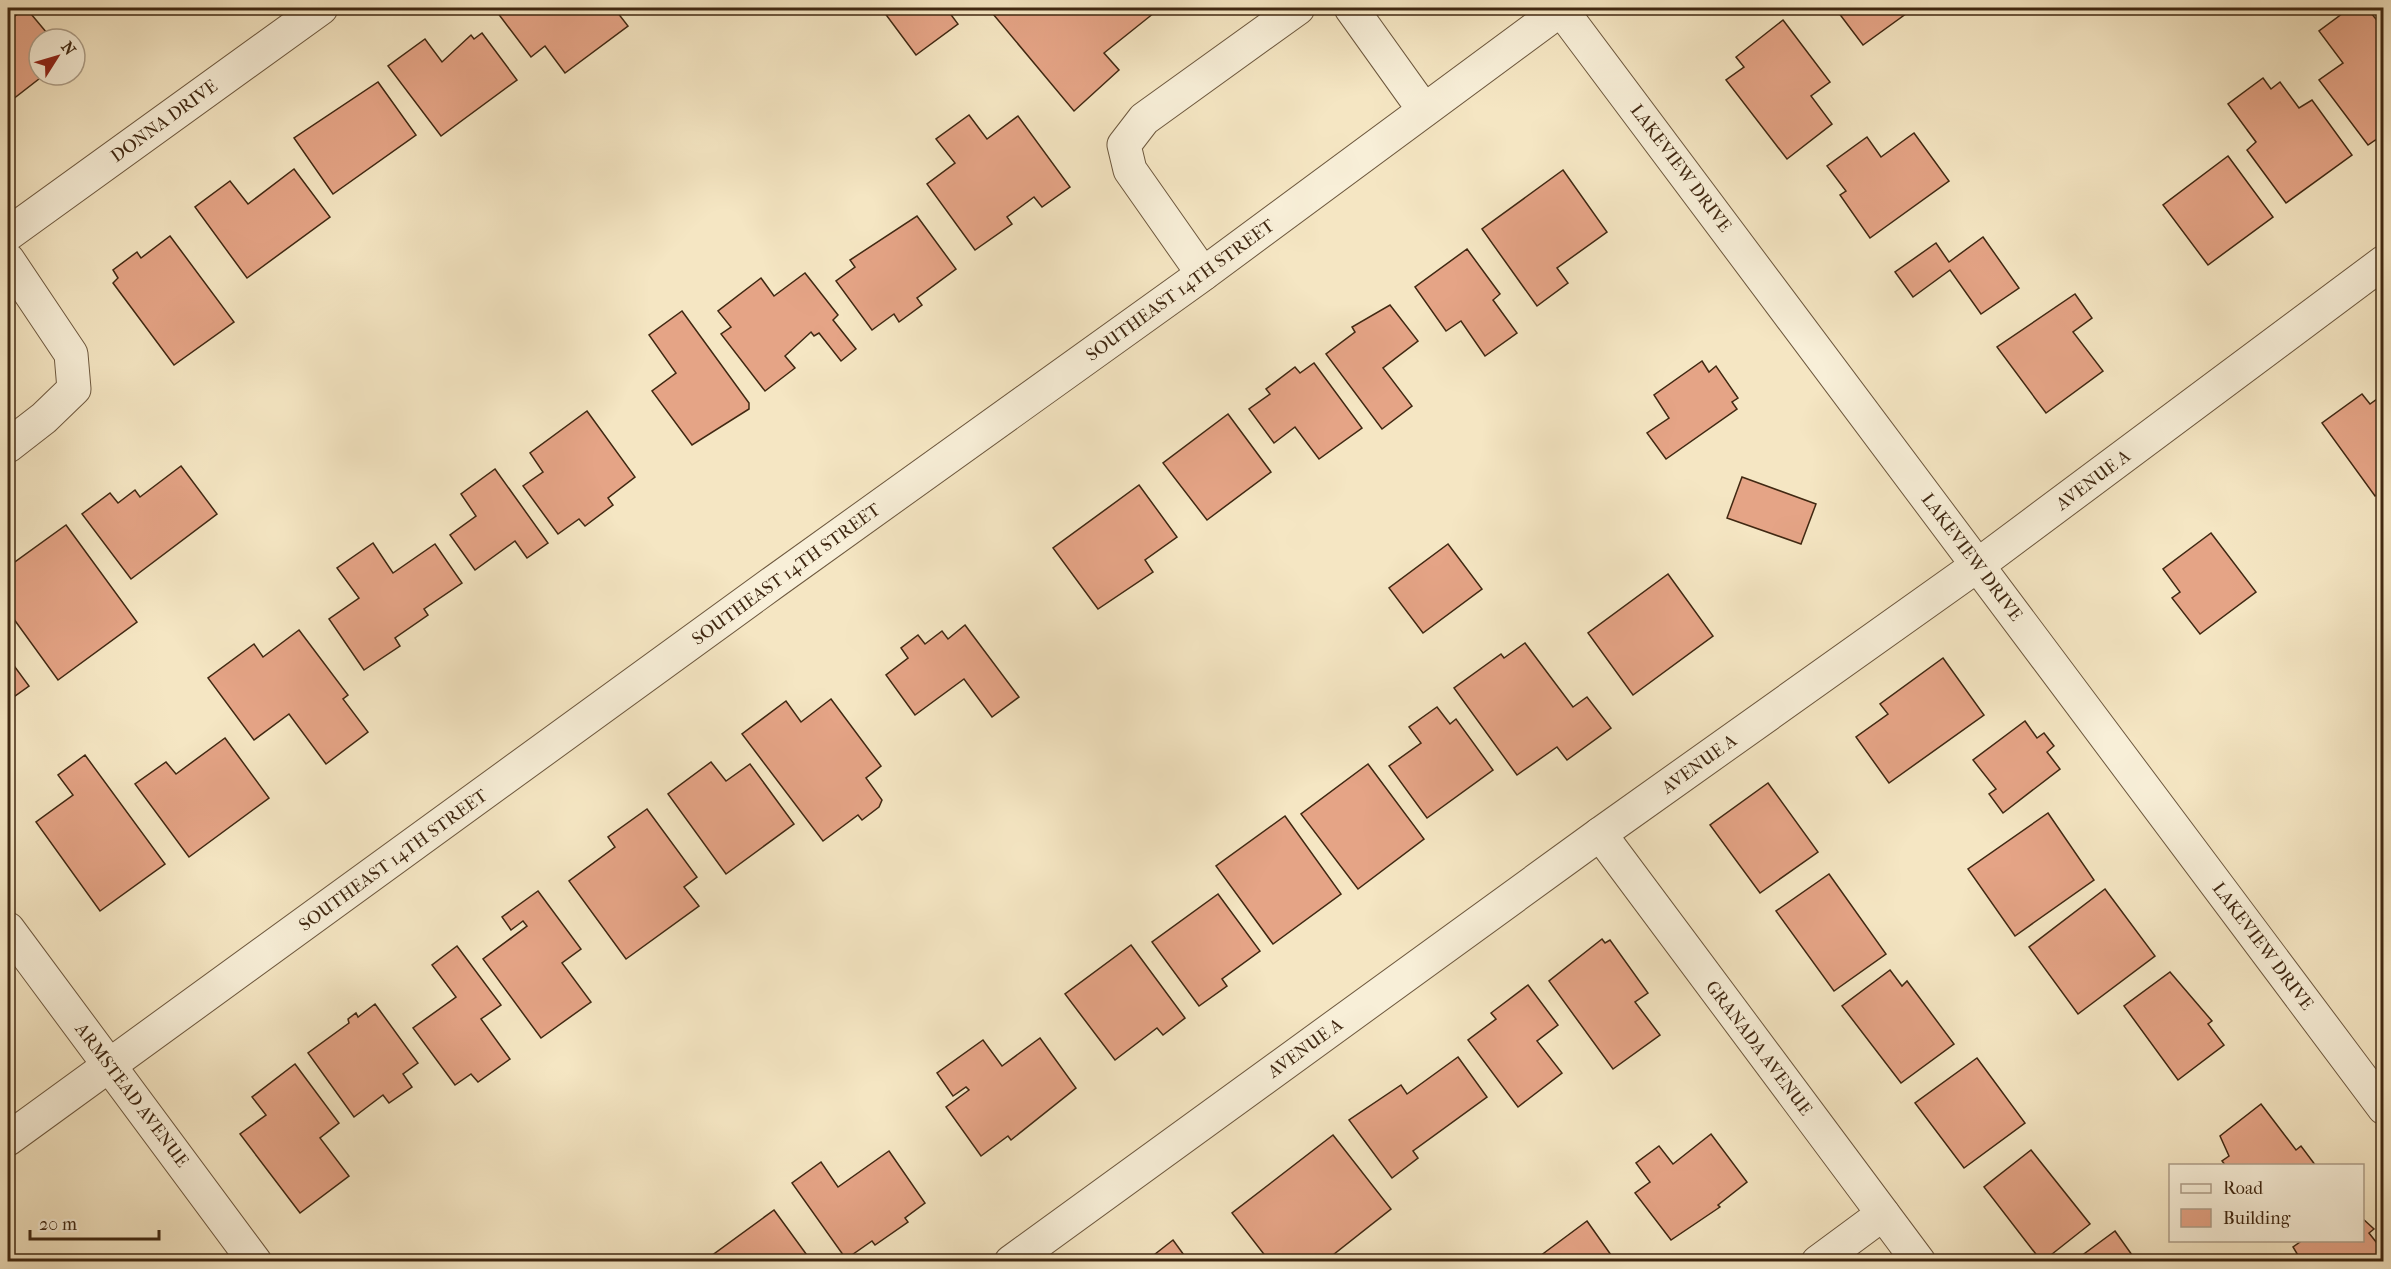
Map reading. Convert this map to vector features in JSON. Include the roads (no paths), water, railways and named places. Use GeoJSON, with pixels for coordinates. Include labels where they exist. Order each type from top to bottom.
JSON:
{"type":"FeatureCollection","features":[{"type":"Feature","properties":{"kind":"street","name":"DONNA DRIVE"},"geometry":{"type":"LineString","coordinates":[[8,234],[321,8]]}},
{"type":"Feature","properties":{"kind":"street"},"geometry":{"type":"LineString","coordinates":[[1203,274],[1130,170],[1124,145],[1144,119],[1298,8]]}},
{"type":"Feature","properties":{"kind":"street"},"geometry":{"type":"LineString","coordinates":[[1351,8],[1424,110]]}},
{"type":"Feature","properties":{"kind":"street","name":"SOUTHEAST 14TH STREET"},"geometry":{"type":"LineString","coordinates":[[8,1139],[774,582],[1203,274],[1562,8]]}},
{"type":"Feature","properties":{"kind":"street","name":"LAKEVIEW DRIVE"},"geometry":{"type":"LineString","coordinates":[[1562,8],[2384,1108]]}},
{"type":"Feature","properties":{"kind":"street"},"geometry":{"type":"LineString","coordinates":[[8,261],[71,354],[74,389],[44,418],[8,446]]}},
{"type":"Feature","properties":{"kind":"street","name":"AVENUE A"},"geometry":{"type":"LineString","coordinates":[[1011,1262],[1600,834],[1978,565],[2384,262]]}},
{"type":"Feature","properties":{"kind":"street","name":"GRANADA AVENUE"},"geometry":{"type":"LineString","coordinates":[[1600,834],[1919,1262]]}},
{"type":"Feature","properties":{"kind":"street","name":"ARMSTEAD AVENUE"},"geometry":{"type":"LineString","coordinates":[[8,929],[255,1262]]}},
{"type":"Feature","properties":{"kind":"street"},"geometry":{"type":"LineString","coordinates":[[1818,1262],[1883,1214]]}}]}
